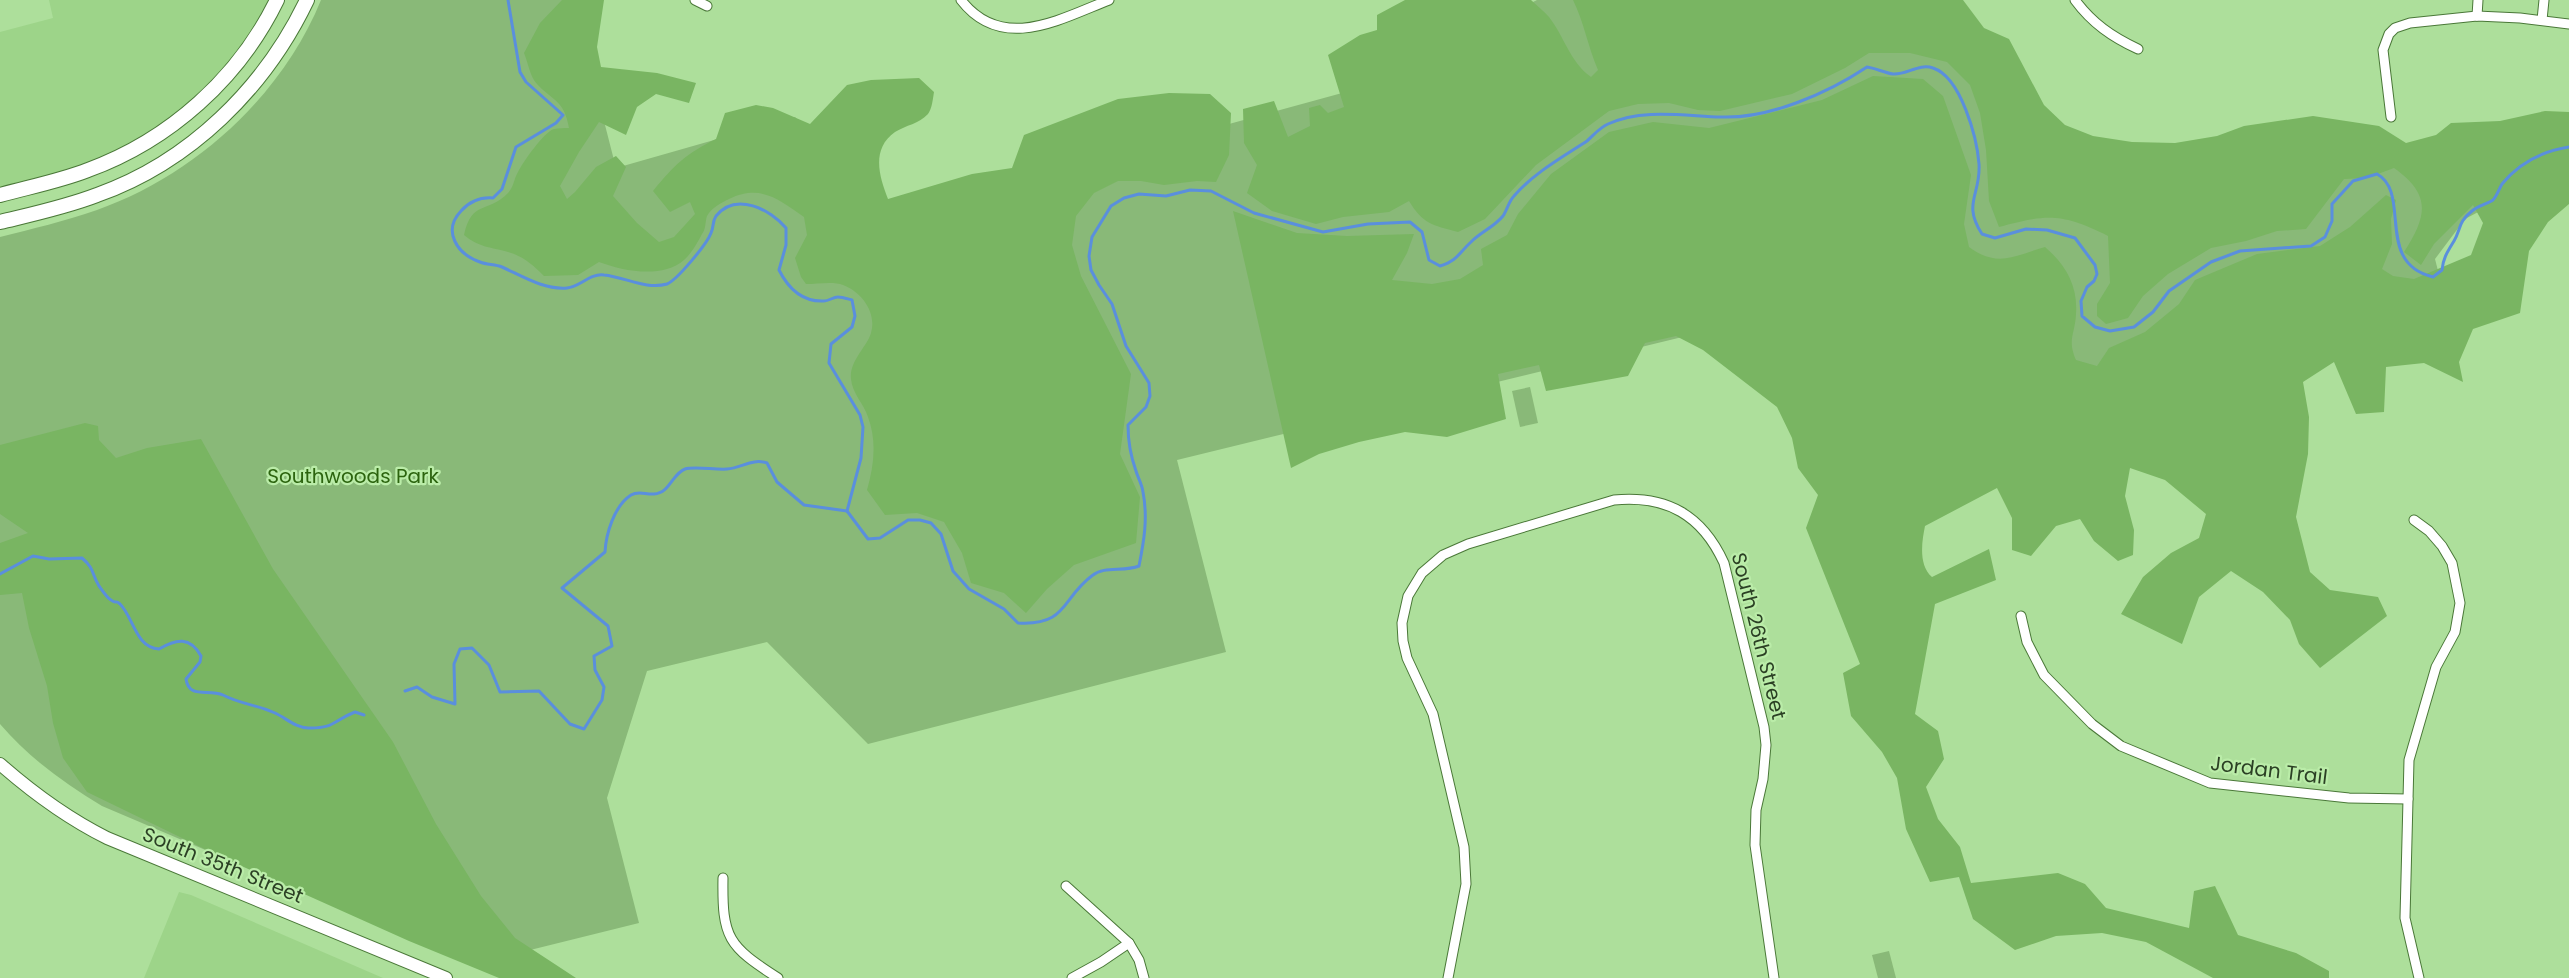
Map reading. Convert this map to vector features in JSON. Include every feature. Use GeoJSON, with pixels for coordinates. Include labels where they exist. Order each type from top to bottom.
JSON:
{"type":"FeatureCollection","features":[{"type":"Feature","properties":{"kind":"main road"},"geometry":{"type":"LineString","coordinates":[[0,195],[87,171],[126,154],[164,131],[202,101],[232,69],[264,25],[277,0]]}},
{"type":"Feature","properties":{"kind":"main road"},"geometry":{"type":"LineString","coordinates":[[0,222],[99,195],[139,177],[179,153],[218,121],[257,81],[286,39],[307,0]]}},
{"type":"Feature","properties":{"kind":"street"},"geometry":{"type":"LineString","coordinates":[[696,0],[707,6]]}},
{"type":"Feature","properties":{"kind":"street"},"geometry":{"type":"LineString","coordinates":[[961,0],[987,22],[1004,28],[1023,29],[1039,27],[1110,0]]}},
{"type":"Feature","properties":{"kind":"street"},"geometry":{"type":"LineString","coordinates":[[2075,0],[2094,23],[2107,33],[2138,49]]}},
{"type":"Feature","properties":{"kind":"street"},"geometry":{"type":"LineString","coordinates":[[2478,0],[2478,16]]}},
{"type":"Feature","properties":{"kind":"street"},"geometry":{"type":"LineString","coordinates":[[2542,20],[2544,0]]}},
{"type":"Feature","properties":{"kind":"street"},"geometry":{"type":"LineString","coordinates":[[2391,117],[2383,50],[2389,34],[2395,28],[2410,23],[2478,16],[2569,24]]}},
{"type":"Feature","properties":{"kind":"street","name":"South 26th Street"},"geometry":{"type":"LineString","coordinates":[[1448,978],[1466,884],[1464,847],[1433,714],[1407,658],[1403,641],[1402,623],[1408,596],[1422,573],[1443,555],[1468,544],[1614,501],[1634,498],[1654,500],[1672,506],[1698,524],[1716,545],[1724,563],[1764,728],[1766,745],[1763,779],[1756,810],[1755,845],[1774,978]]}},
{"type":"Feature","properties":{"kind":"street"},"geometry":{"type":"LineString","coordinates":[[2414,520],[2429,531],[2442,546],[2452,563],[2460,603],[2455,632],[2436,667],[2419,719],[2409,760],[2405,918],[2419,978]]}},
{"type":"Feature","properties":{"kind":"street","name":"Jordan Trail"},"geometry":{"type":"LineString","coordinates":[[2021,616],[2027,642],[2044,675],[2085,718],[2121,746],[2210,783],[2349,798],[2408,799]]}},
{"type":"Feature","properties":{"kind":"street","name":"South 35th Street"},"geometry":{"type":"LineString","coordinates":[[0,764],[62,813],[107,838],[446,978]]}},
{"type":"Feature","properties":{"kind":"street"},"geometry":{"type":"LineString","coordinates":[[723,878],[723,918],[733,943],[751,961],[778,978]]}},
{"type":"Feature","properties":{"kind":"street"},"geometry":{"type":"LineString","coordinates":[[1066,886],[1129,943],[1139,960],[1144,978]]}},
{"type":"Feature","properties":{"kind":"street"},"geometry":{"type":"LineString","coordinates":[[1072,978],[1129,943]]}},
{"type":"Feature","properties":{"kind":"shaded area"},"geometry":{"type":"Polygon","coordinates":[[[49,0],[271,0],[246,42],[219,75],[188,105],[154,131],[117,152],[78,168],[0,189],[0,32],[53,18],[49,0]]]}},
{"type":"Feature","properties":{"kind":"shaded area"},"geometry":{"type":"Polygon","coordinates":[[[562,0],[604,0],[597,47],[601,67],[657,73],[696,83],[689,103],[656,94],[637,107],[626,135],[599,122],[560,186],[567,199],[596,167],[616,156],[626,167],[613,196],[637,223],[659,242],[674,237],[695,214],[690,202],[670,212],[653,191],[682,160],[716,139],[725,113],[756,105],[773,108],[810,124],[847,85],[871,80],[919,78],[934,92],[929,112],[917,122],[895,132],[887,139],[880,155],[880,172],[888,199],[972,174],[1012,168],[1024,135],[1118,99],[1169,93],[1210,94],[1231,113],[1229,155],[1216,182],[1197,181],[1164,185],[1141,181],[1118,181],[1094,193],[1076,216],[1072,245],[1081,276],[1131,374],[1120,454],[1140,497],[1136,543],[1074,565],[1047,589],[1026,613],[1004,593],[971,583],[962,553],[944,522],[917,513],[885,515],[867,490],[873,463],[873,435],[866,412],[851,379],[855,360],[871,333],[870,311],[862,298],[843,285],[806,284],[801,277],[795,258],[807,235],[804,217],[777,199],[760,193],[751,193],[720,204],[707,216],[705,228],[687,257],[665,270],[642,272],[599,262],[578,275],[544,276],[518,256],[479,244],[464,235],[471,216],[476,211],[501,199],[510,191],[521,167],[545,136],[554,129],[569,128],[558,102],[535,81],[524,53],[540,23],[562,0]]]}},
{"type":"Feature","properties":{"kind":"shaded area"},"geometry":{"type":"Polygon","coordinates":[[[1405,0],[1531,0],[1549,17],[1572,56],[1591,77],[1598,70],[1573,0],[1963,0],[1984,28],[2009,39],[2044,105],[2065,125],[2093,136],[2132,142],[2175,143],[2217,136],[2244,126],[2313,116],[2379,126],[2406,143],[2436,135],[2451,123],[2500,121],[2545,111],[2569,112],[2569,204],[2548,222],[2529,251],[2520,313],[2473,329],[2459,362],[2463,382],[2424,363],[2386,367],[2384,412],[2356,414],[2334,362],[2303,382],[2309,417],[2308,454],[2296,517],[2310,572],[2330,590],[2378,597],[2387,616],[2320,668],[2299,644],[2290,620],[2263,592],[2231,571],[2199,597],[2182,644],[2121,614],[2143,577],[2171,553],[2199,538],[2206,514],[2165,480],[2130,468],[2125,496],[2134,530],[2133,555],[2118,561],[2094,541],[2080,519],[2056,526],[2031,556],[2012,550],[2012,518],[1997,488],[1925,526],[1922,546],[1923,560],[1932,577],[1989,549],[1996,580],[1935,604],[1915,714],[1938,731],[1944,759],[1926,787],[1938,819],[1960,847],[1971,883],[2058,873],[2085,884],[2106,908],[2189,928],[2194,891],[2215,886],[2238,935],[2296,953],[2329,971],[2329,978],[2213,978],[2146,942],[2102,933],[2056,936],[2015,950],[1973,919],[1959,877],[1930,882],[1906,829],[1897,778],[1882,752],[1851,716],[1843,673],[1860,664],[1806,528],[1818,495],[1798,468],[1792,438],[1777,407],[1703,350],[1676,336],[1645,343],[1628,376],[1546,391],[1539,365],[1498,374],[1506,419],[1447,437],[1405,432],[1359,442],[1319,454],[1291,468],[1233,211],[1297,233],[1347,236],[1414,234],[1407,253],[1392,280],[1432,284],[1460,279],[1483,265],[1481,249],[1507,235],[1518,214],[1551,174],[1609,132],[1653,122],[1709,128],[1822,100],[1873,76],[1923,79],[1943,96],[1971,175],[1964,224],[1969,247],[1998,259],[2045,247],[2065,269],[2073,285],[2076,314],[2072,347],[2076,360],[2097,366],[2109,348],[2145,332],[2179,304],[2195,280],[2257,254],[2320,246],[2350,227],[2386,195],[2396,200],[2391,219],[2392,244],[2382,269],[2393,276],[2414,279],[2471,255],[2483,223],[2473,205],[2434,244],[2421,265],[2404,252],[2421,217],[2420,197],[2415,187],[2394,168],[2367,178],[2344,179],[2306,229],[2277,231],[2246,241],[2211,248],[2168,274],[2143,296],[2128,318],[2106,324],[2097,316],[2097,304],[2110,283],[2108,236],[2078,223],[2054,218],[2042,218],[1999,227],[1989,201],[1986,150],[1980,113],[1970,85],[1947,62],[1910,53],[1869,53],[1845,68],[1792,94],[1720,111],[1698,110],[1669,103],[1638,104],[1609,111],[1536,165],[1485,219],[1458,232],[1424,219],[1409,201],[1389,212],[1343,217],[1316,224],[1272,211],[1247,193],[1257,165],[1244,143],[1243,109],[1274,101],[1288,137],[1310,126],[1309,108],[1320,105],[1328,113],[1344,107],[1328,55],[1360,35],[1377,30],[1377,15],[1405,0]]]}},
{"type":"Feature","properties":{"kind":"shaded area"},"geometry":{"type":"Polygon","coordinates":[[[85,423],[98,426],[99,440],[116,458],[147,448],[201,439],[273,569],[393,742],[436,824],[481,896],[515,938],[576,978],[499,978],[409,941],[217,855],[87,792],[63,758],[53,723],[47,686],[29,628],[22,593],[0,595],[0,543],[28,533],[0,514],[0,445],[85,423]]]}},
{"type":"Feature","properties":{"kind":"shaded area"},"geometry":{"type":"Polygon","coordinates":[[[179,892],[191,895],[383,978],[144,978],[179,892]]]}},
{"type":"Feature","properties":{"kind":"green space","name":"Southwoods Park"},"geometry":{"type":"Polygon","coordinates":[[[321,0],[573,0],[616,168],[795,117],[883,213],[1101,159],[1364,87],[1537,0],[1939,0],[2068,198],[2409,161],[2569,122],[2497,202],[2465,219],[2435,259],[2449,314],[1832,464],[1793,310],[1177,460],[1226,652],[868,744],[767,642],[647,671],[607,798],[639,923],[474,964],[102,806],[48,769],[0,724],[0,237],[97,210],[133,195],[200,154],[259,100],[283,69],[304,35],[321,0]]]}},
{"type":"Feature","properties":{"kind":"green space"},"geometry":{"type":"Polygon","coordinates":[[[1530,387],[1538,423],[1520,427],[1512,391],[1530,387]]]}},
{"type":"Feature","properties":{"kind":"green space"},"geometry":{"type":"Polygon","coordinates":[[[1889,951],[1896,978],[1878,978],[1872,955],[1889,951]]]}},
{"type":"Feature","properties":{"kind":"waterway"},"geometry":{"type":"LineString","coordinates":[[508,0],[520,72],[526,82],[563,115],[556,123],[516,147],[502,189],[493,198],[476,200],[461,211],[453,226],[453,234],[459,248],[480,262],[499,266],[533,282],[550,287],[572,287],[599,275],[659,285],[672,281],[691,261],[712,231],[716,216],[724,209],[743,204],[772,215],[786,228],[786,245],[779,270],[791,288],[802,296],[816,301],[838,297],[852,300],[855,316],[852,327],[831,344],[829,363],[860,415],[863,427],[861,458],[847,511]]}},
{"type":"Feature","properties":{"kind":"waterway"},"geometry":{"type":"LineString","coordinates":[[847,511],[868,539],[880,538],[908,520],[931,523],[941,534],[953,571],[969,589],[1004,609],[1018,623],[1034,623],[1055,615],[1083,584],[1098,572],[1139,566],[1145,529],[1145,511],[1142,486],[1131,454],[1128,425],[1146,407],[1150,396],[1149,383],[1126,346],[1112,304],[1091,270],[1089,256],[1092,237],[1111,206],[1124,198],[1139,194],[1166,196],[1190,190],[1211,191],[1254,213],[1323,232],[1368,224],[1410,222],[1422,232],[1429,260],[1440,266],[1454,259],[1475,238],[1499,220],[1512,198],[1530,180],[1608,124],[1649,114],[1721,117],[1759,114],[1816,95],[1867,67],[1893,74],[1928,67],[1943,74],[1952,83],[1971,125],[1979,164],[1973,214],[1982,234],[1995,238],[2026,229],[2047,230],[2075,238],[2095,265],[2097,274],[2094,281],[2087,287],[2081,301],[2082,316],[2095,327],[2110,331],[2134,327],[2153,312],[2169,291],[2211,262],[2240,251],[2311,246],[2325,237],[2332,221],[2332,204],[2353,181],[2377,174],[2387,183],[2392,196],[2399,243],[2404,258],[2415,269],[2433,277],[2442,270],[2446,255],[2467,215],[2493,200],[2502,184],[2524,164],[2541,155],[2569,147]]}},
{"type":"Feature","properties":{"kind":"waterway"},"geometry":{"type":"LineString","coordinates":[[405,691],[417,687],[432,697],[455,704],[454,664],[460,649],[472,648],[489,665],[500,692],[539,691],[570,724],[584,729],[602,700],[604,687],[595,670],[594,656],[612,646],[608,626],[562,588],[605,552],[612,521],[620,506],[631,495],[659,493],[685,469],[727,469],[752,462],[762,462],[767,463],[777,482],[804,505],[847,511]]}},
{"type":"Feature","properties":{"kind":"waterway"},"geometry":{"type":"LineString","coordinates":[[0,574],[33,556],[49,559],[82,558],[89,565],[106,596],[125,610],[145,643],[159,649],[182,641],[197,650],[201,656],[200,662],[186,679],[191,689],[218,693],[262,708],[304,728],[323,727],[355,712],[364,715]]}}]}
